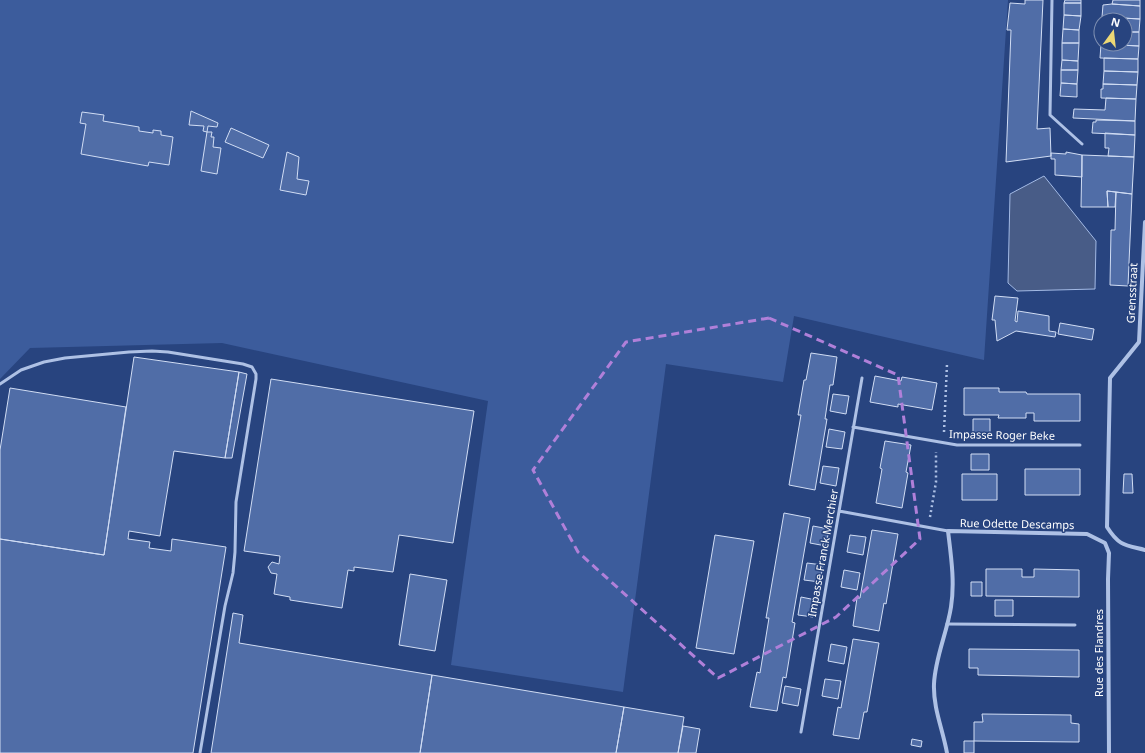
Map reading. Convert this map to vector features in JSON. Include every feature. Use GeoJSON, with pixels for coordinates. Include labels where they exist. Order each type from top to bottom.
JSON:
{"type":"FeatureCollection","features":[{"type":"Feature","properties":{"kind":"street","name":"Grensstraat"},"geometry":{"type":"LineString","coordinates":[[1113,536],[1107,527],[1110,378],[1139,342],[1145,222]]}},
{"type":"Feature","properties":{"kind":"street","name":"Rue Odette Descamps"},"geometry":{"type":"LineString","coordinates":[[947,753],[936,712],[934,685],[938,659],[951,609],[953,583],[948,531],[1087,534],[1105,543]]}},
{"type":"Feature","properties":{"kind":"street"},"geometry":{"type":"LineString","coordinates":[[1105,543],[1113,536],[1121,544],[1145,550]]}},
{"type":"Feature","properties":{"kind":"street","name":"Rue des Flandres"},"geometry":{"type":"LineString","coordinates":[[1105,543],[1109,553],[1109,753]]}},
{"type":"Feature","properties":{"kind":"lane"},"geometry":{"type":"LineString","coordinates":[[1052,0],[1050,115],[1082,144]]}},
{"type":"Feature","properties":{"kind":"lane"},"geometry":{"type":"LineString","coordinates":[[0,384],[21,370],[44,362],[65,358],[144,351],[168,352],[243,364],[252,367],[254,370],[256,379],[236,502],[233,573],[225,606],[200,753]]}},
{"type":"Feature","properties":{"kind":"lane","name":"Impasse Franck Merchier"},"geometry":{"type":"LineString","coordinates":[[801,732],[862,378]]}},
{"type":"Feature","properties":{"kind":"lane","name":"Impasse Roger Beke"},"geometry":{"type":"LineString","coordinates":[[853,426],[957,445],[1080,445]]}},
{"type":"Feature","properties":{"kind":"lane"},"geometry":{"type":"LineString","coordinates":[[839,511],[948,531]]}},
{"type":"Feature","properties":{"kind":"lane"},"geometry":{"type":"LineString","coordinates":[[947,624],[1075,624]]}},
{"type":"Feature","properties":{"kind":"path"},"geometry":{"type":"LineString","coordinates":[[943,442],[948,364]]}},
{"type":"Feature","properties":{"kind":"path"},"geometry":{"type":"LineString","coordinates":[[928,527],[936,482],[935,441]]}},
{"type":"Feature","properties":{"kind":"highlighted area"},"geometry":{"type":"Polygon","coordinates":[[[769,318],[898,375],[920,539],[836,617],[718,678],[578,552],[533,470],[626,342],[769,318]]]}},
{"type":"Feature","properties":{"kind":"shaded area"},"geometry":{"type":"Polygon","coordinates":[[[0,0],[1008,0],[984,360],[794,316],[783,382],[666,364],[623,692],[451,665],[488,401],[222,343],[30,348],[0,379],[0,0]]]}},
{"type":"Feature","properties":{"kind":"shaded area"},"geometry":{"type":"Polygon","coordinates":[[[1044,176],[1096,241],[1095,289],[1017,291],[1008,283],[1010,194],[1044,176]]]}},
{"type":"Feature","properties":{"kind":"building"},"geometry":{"type":"Polygon","coordinates":[[[1025,0],[1043,0],[1037,129],[1050,128],[1051,156],[1006,162],[1011,30],[1007,30],[1010,3],[1025,4],[1025,0]]]}},
{"type":"Feature","properties":{"kind":"building"},"geometry":{"type":"Polygon","coordinates":[[[1065,0],[1081,0],[1081,3],[1064,3],[1065,0]]]}},
{"type":"Feature","properties":{"kind":"building"},"geometry":{"type":"Polygon","coordinates":[[[1113,0],[1140,0],[1140,6],[1112,4],[1113,0]]]}},
{"type":"Feature","properties":{"kind":"building"},"geometry":{"type":"Polygon","coordinates":[[[1064,3],[1081,3],[1081,16],[1064,15],[1064,3]]]}},
{"type":"Feature","properties":{"kind":"building"},"geometry":{"type":"Polygon","coordinates":[[[1112,4],[1140,6],[1140,19],[1133,19],[1133,12],[1102,12],[1103,5],[1112,4]]]}},
{"type":"Feature","properties":{"kind":"building"},"geometry":{"type":"Polygon","coordinates":[[[1064,15],[1081,16],[1079,30],[1063,29],[1064,15]]]}},
{"type":"Feature","properties":{"kind":"building"},"geometry":{"type":"Polygon","coordinates":[[[1133,19],[1140,19],[1139,32],[1133,32],[1133,19]]]}},
{"type":"Feature","properties":{"kind":"building"},"geometry":{"type":"Polygon","coordinates":[[[1063,29],[1079,30],[1079,43],[1062,43],[1063,29]]]}},
{"type":"Feature","properties":{"kind":"building"},"geometry":{"type":"Polygon","coordinates":[[[1133,32],[1139,32],[1139,46],[1133,46],[1133,32]]]}},
{"type":"Feature","properties":{"kind":"building"},"geometry":{"type":"Polygon","coordinates":[[[1062,43],[1079,43],[1078,61],[1062,60],[1062,43]]]}},
{"type":"Feature","properties":{"kind":"building"},"geometry":{"type":"Polygon","coordinates":[[[1133,46],[1139,46],[1138,59],[1100,58],[1100,52],[1133,52],[1133,46]]]}},
{"type":"Feature","properties":{"kind":"building"},"geometry":{"type":"Polygon","coordinates":[[[1104,58],[1138,59],[1138,72],[1104,71],[1104,58]]]}},
{"type":"Feature","properties":{"kind":"building"},"geometry":{"type":"Polygon","coordinates":[[[1062,60],[1078,61],[1078,70],[1061,70],[1062,60]]]}},
{"type":"Feature","properties":{"kind":"building"},"geometry":{"type":"Polygon","coordinates":[[[1061,70],[1078,70],[1077,84],[1061,83],[1061,70]]]}},
{"type":"Feature","properties":{"kind":"building"},"geometry":{"type":"Polygon","coordinates":[[[1104,71],[1138,72],[1137,85],[1103,84],[1104,71]]]}},
{"type":"Feature","properties":{"kind":"building"},"geometry":{"type":"Polygon","coordinates":[[[1061,83],[1077,84],[1077,97],[1060,96],[1061,83]]]}},
{"type":"Feature","properties":{"kind":"building"},"geometry":{"type":"Polygon","coordinates":[[[1103,84],[1137,85],[1136,99],[1101,98],[1101,89],[1103,89],[1103,84]]]}},
{"type":"Feature","properties":{"kind":"building"},"geometry":{"type":"Polygon","coordinates":[[[1106,98],[1136,99],[1135,121],[1073,118],[1074,109],[1105,110],[1106,98]]]}},
{"type":"Feature","properties":{"kind":"building"},"geometry":{"type":"Polygon","coordinates":[[[191,111],[218,123],[217,127],[208,126],[207,132],[203,131],[204,126],[189,125],[191,111]]]}},
{"type":"Feature","properties":{"kind":"building"},"geometry":{"type":"Polygon","coordinates":[[[82,112],[104,115],[103,121],[139,127],[139,131],[153,133],[153,130],[161,131],[161,135],[173,137],[169,165],[149,162],[148,166],[81,154],[86,124],[80,123],[82,112]]]}},
{"type":"Feature","properties":{"kind":"building"},"geometry":{"type":"Polygon","coordinates":[[[1096,120],[1135,121],[1135,135],[1092,133],[1093,122],[1096,122],[1096,120]]]}},
{"type":"Feature","properties":{"kind":"building"},"geometry":{"type":"Polygon","coordinates":[[[231,128],[269,145],[263,158],[225,142],[231,128]]]}},
{"type":"Feature","properties":{"kind":"building"},"geometry":{"type":"Polygon","coordinates":[[[207,132],[212,132],[211,137],[214,137],[213,147],[221,148],[217,174],[201,171],[207,132]]]}},
{"type":"Feature","properties":{"kind":"building"},"geometry":{"type":"Polygon","coordinates":[[[1105,133],[1135,135],[1134,157],[1108,156],[1109,148],[1105,148],[1105,133]]]}},
{"type":"Feature","properties":{"kind":"building"},"geometry":{"type":"Polygon","coordinates":[[[287,152],[299,157],[297,179],[309,181],[306,195],[280,190],[287,152]]]}},
{"type":"Feature","properties":{"kind":"building"},"geometry":{"type":"Polygon","coordinates":[[[1066,152],[1082,155],[1082,177],[1055,175],[1055,159],[1051,159],[1051,153],[1066,154],[1066,152]]]}},
{"type":"Feature","properties":{"kind":"building"},"geometry":{"type":"Polygon","coordinates":[[[1082,155],[1134,157],[1132,194],[1107,191],[1108,207],[1081,207],[1082,155]]]}},
{"type":"Feature","properties":{"kind":"building"},"geometry":{"type":"Polygon","coordinates":[[[1107,191],[1116,192],[1115,207],[1108,207],[1107,191]]]}},
{"type":"Feature","properties":{"kind":"building"},"geometry":{"type":"Polygon","coordinates":[[[1116,192],[1132,194],[1128,286],[1110,285],[1111,230],[1115,230],[1116,192]]]}},
{"type":"Feature","properties":{"kind":"building"},"geometry":{"type":"Polygon","coordinates":[[[995,296],[1018,298],[1015,321],[1017,322],[1018,311],[1049,316],[1049,331],[1056,332],[1055,337],[1016,331],[997,341],[995,320],[992,320],[995,296]]]}},
{"type":"Feature","properties":{"kind":"building"},"geometry":{"type":"Polygon","coordinates":[[[1060,323],[1094,329],[1092,340],[1058,334],[1060,323]]]}},
{"type":"Feature","properties":{"kind":"building"},"geometry":{"type":"Polygon","coordinates":[[[811,353],[837,357],[833,385],[830,385],[825,419],[827,419],[815,490],[789,485],[801,415],[798,415],[804,380],[806,380],[811,353]]]}},
{"type":"Feature","properties":{"kind":"building"},"geometry":{"type":"Polygon","coordinates":[[[134,357],[239,372],[225,458],[174,451],[160,536],[129,531],[128,539],[150,542],[149,548],[171,551],[172,539],[226,547],[193,753],[0,753],[0,539],[104,555],[134,357]]]}},
{"type":"Feature","properties":{"kind":"building"},"geometry":{"type":"Polygon","coordinates":[[[239,372],[247,374],[232,458],[225,458],[239,372]]]}},
{"type":"Feature","properties":{"kind":"building"},"geometry":{"type":"Polygon","coordinates":[[[875,376],[901,381],[902,377],[937,383],[932,410],[898,404],[898,407],[870,402],[875,376]]]}},
{"type":"Feature","properties":{"kind":"building"},"geometry":{"type":"Polygon","coordinates":[[[271,379],[474,411],[453,543],[399,535],[393,572],[354,567],[354,571],[348,570],[342,608],[290,600],[290,597],[274,594],[277,574],[271,573],[268,567],[272,562],[279,564],[280,556],[244,551],[271,379]]]}},
{"type":"Feature","properties":{"kind":"building"},"geometry":{"type":"Polygon","coordinates":[[[10,388],[126,407],[104,555],[0,539],[0,450],[10,388]]]}},
{"type":"Feature","properties":{"kind":"building"},"geometry":{"type":"Polygon","coordinates":[[[964,388],[999,388],[999,392],[1026,392],[1027,394],[1080,394],[1080,421],[1034,421],[1034,413],[1026,413],[1026,418],[998,418],[999,415],[964,415],[964,388]]]}},
{"type":"Feature","properties":{"kind":"building"},"geometry":{"type":"Polygon","coordinates":[[[833,394],[849,396],[846,414],[830,411],[833,394]]]}},
{"type":"Feature","properties":{"kind":"building"},"geometry":{"type":"Polygon","coordinates":[[[973,419],[990,419],[990,435],[973,435],[973,419]]]}},
{"type":"Feature","properties":{"kind":"building"},"geometry":{"type":"Polygon","coordinates":[[[829,429],[845,432],[842,449],[826,447],[829,429]]]}},
{"type":"Feature","properties":{"kind":"building"},"geometry":{"type":"Polygon","coordinates":[[[885,441],[911,445],[902,508],[876,503],[885,441]]]}},
{"type":"Feature","properties":{"kind":"building"},"geometry":{"type":"Polygon","coordinates":[[[971,454],[989,454],[989,470],[971,470],[971,454]]]}},
{"type":"Feature","properties":{"kind":"building"},"geometry":{"type":"Polygon","coordinates":[[[823,466],[839,468],[836,486],[820,483],[823,466]]]}},
{"type":"Feature","properties":{"kind":"building"},"geometry":{"type":"Polygon","coordinates":[[[1025,469],[1080,469],[1080,495],[1025,495],[1025,469]]]}},
{"type":"Feature","properties":{"kind":"building"},"geometry":{"type":"Polygon","coordinates":[[[962,474],[997,474],[997,500],[962,500],[962,474]]]}},
{"type":"Feature","properties":{"kind":"building"},"geometry":{"type":"Polygon","coordinates":[[[1124,474],[1132,474],[1133,493],[1123,493],[1124,474]]]}},
{"type":"Feature","properties":{"kind":"building"},"geometry":{"type":"Polygon","coordinates":[[[784,513],[810,518],[792,622],[795,623],[786,678],[783,677],[777,711],[750,707],[757,672],[760,673],[769,618],[766,618],[784,513]]]}},
{"type":"Feature","properties":{"kind":"building"},"geometry":{"type":"Polygon","coordinates":[[[813,526],[829,529],[826,546],[810,543],[813,526]]]}},
{"type":"Feature","properties":{"kind":"building"},"geometry":{"type":"Polygon","coordinates":[[[872,530],[898,534],[886,604],[884,603],[879,631],[853,626],[857,598],[860,598],[872,530]]]}},
{"type":"Feature","properties":{"kind":"building"},"geometry":{"type":"Polygon","coordinates":[[[715,535],[754,541],[734,654],[696,648],[715,535]]]}},
{"type":"Feature","properties":{"kind":"building"},"geometry":{"type":"Polygon","coordinates":[[[850,535],[866,537],[863,555],[847,552],[850,535]]]}},
{"type":"Feature","properties":{"kind":"building"},"geometry":{"type":"Polygon","coordinates":[[[807,563],[823,565],[820,582],[804,580],[807,563]]]}},
{"type":"Feature","properties":{"kind":"building"},"geometry":{"type":"Polygon","coordinates":[[[986,569],[1022,569],[1022,577],[1034,577],[1034,569],[1079,570],[1079,597],[986,596],[986,569]]]}},
{"type":"Feature","properties":{"kind":"building"},"geometry":{"type":"Polygon","coordinates":[[[844,570],[860,573],[857,590],[841,587],[844,570]]]}},
{"type":"Feature","properties":{"kind":"building"},"geometry":{"type":"Polygon","coordinates":[[[410,574],[447,580],[435,651],[399,645],[410,574]]]}},
{"type":"Feature","properties":{"kind":"building"},"geometry":{"type":"Polygon","coordinates":[[[971,582],[982,582],[982,596],[971,596],[971,582]]]}},
{"type":"Feature","properties":{"kind":"building"},"geometry":{"type":"Polygon","coordinates":[[[801,597],[816,600],[813,617],[798,615],[801,597]]]}},
{"type":"Feature","properties":{"kind":"building"},"geometry":{"type":"Polygon","coordinates":[[[995,600],[1013,600],[1013,616],[995,616],[995,600]]]}},
{"type":"Feature","properties":{"kind":"building"},"geometry":{"type":"Polygon","coordinates":[[[233,613],[243,615],[239,643],[432,675],[420,753],[211,753],[233,613]]]}},
{"type":"Feature","properties":{"kind":"building"},"geometry":{"type":"Polygon","coordinates":[[[853,639],[879,643],[867,712],[864,712],[859,739],[833,735],[838,707],[841,708],[853,639]]]}},
{"type":"Feature","properties":{"kind":"building"},"geometry":{"type":"Polygon","coordinates":[[[831,644],[847,647],[844,664],[828,661],[831,644]]]}},
{"type":"Feature","properties":{"kind":"building"},"geometry":{"type":"Polygon","coordinates":[[[969,649],[1079,650],[1079,677],[978,675],[978,668],[969,668],[969,649]]]}},
{"type":"Feature","properties":{"kind":"building"},"geometry":{"type":"Polygon","coordinates":[[[432,675],[624,707],[616,753],[420,753],[432,675]]]}},
{"type":"Feature","properties":{"kind":"building"},"geometry":{"type":"Polygon","coordinates":[[[825,679],[841,681],[838,699],[822,696],[825,679]]]}},
{"type":"Feature","properties":{"kind":"building"},"geometry":{"type":"Polygon","coordinates":[[[785,686],[801,689],[798,706],[782,703],[785,686]]]}},
{"type":"Feature","properties":{"kind":"building"},"geometry":{"type":"Polygon","coordinates":[[[624,707],[684,717],[678,753],[616,753],[624,707]]]}},
{"type":"Feature","properties":{"kind":"building"},"geometry":{"type":"Polygon","coordinates":[[[982,714],[1071,715],[1071,723],[1079,724],[1079,742],[974,741],[974,722],[983,722],[982,714]]]}},
{"type":"Feature","properties":{"kind":"building"},"geometry":{"type":"Polygon","coordinates":[[[683,726],[700,729],[696,753],[678,753],[683,726]]]}},
{"type":"Feature","properties":{"kind":"building"},"geometry":{"type":"Polygon","coordinates":[[[912,739],[922,741],[921,747],[911,745],[912,739]]]}},
{"type":"Feature","properties":{"kind":"building"},"geometry":{"type":"Polygon","coordinates":[[[964,741],[974,741],[974,753],[964,753],[964,741]]]}}]}
